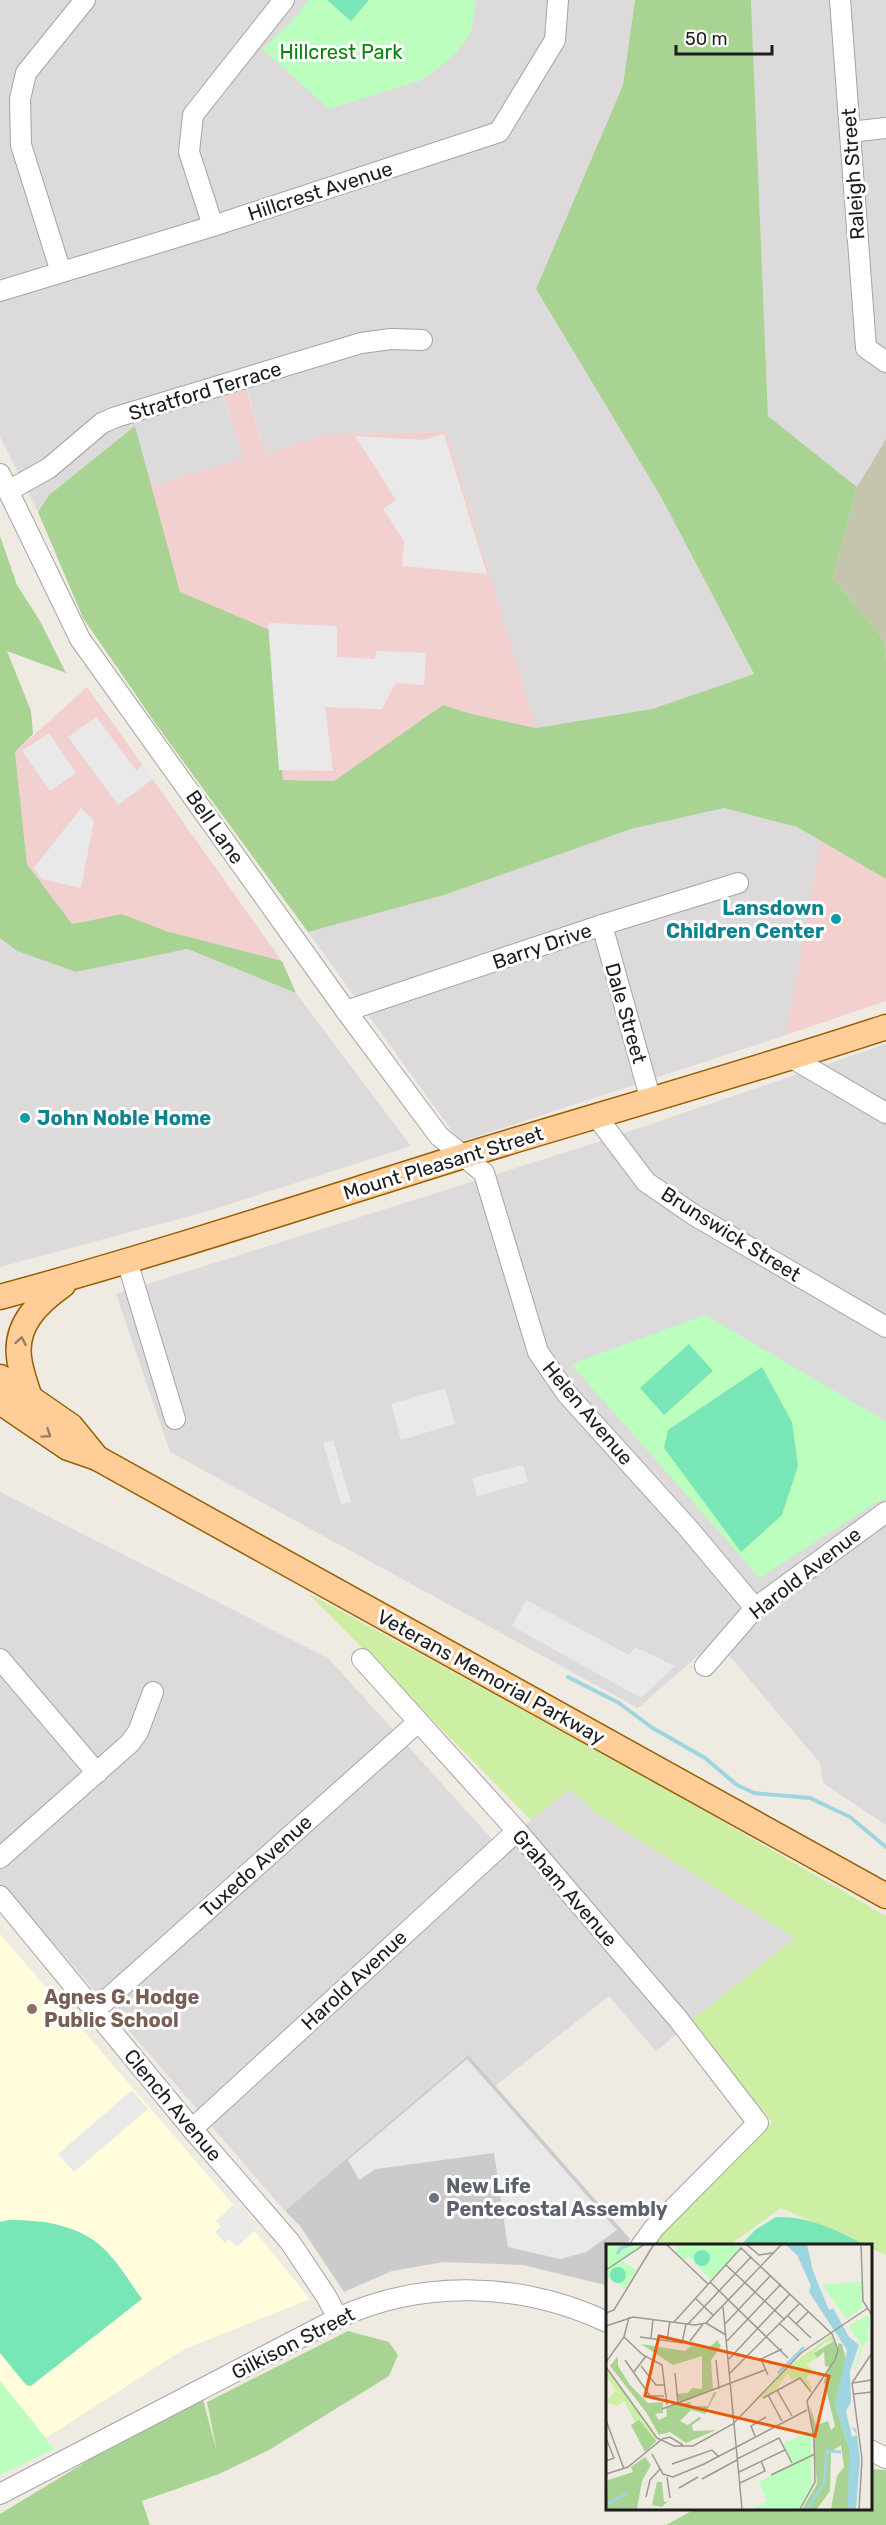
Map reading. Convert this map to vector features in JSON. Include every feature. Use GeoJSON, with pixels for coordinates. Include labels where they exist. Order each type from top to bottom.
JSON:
{"type":"FeatureCollection","features":[{"type":"Feature","properties":{"kind":"main road","name":"Mount Pleasant Street"},"geometry":{"type":"LineString","coordinates":[[0,1298],[792,1058],[886,1027]]}},
{"type":"Feature","properties":{"kind":"main road"},"geometry":{"type":"LineString","coordinates":[[30,1398],[19,1357],[20,1337],[28,1319],[42,1301],[75,1277]]}},
{"type":"Feature","properties":{"kind":"main road","name":"Veterans Memorial Parkway"},"geometry":{"type":"LineString","coordinates":[[0,1377],[71,1426],[97,1458]]}},
{"type":"Feature","properties":{"kind":"main road","name":"Veterans Memorial Parkway"},"geometry":{"type":"LineString","coordinates":[[0,1402],[68,1448],[97,1458],[886,1896]]}},
{"type":"Feature","properties":{"kind":"street"},"geometry":{"type":"LineString","coordinates":[[61,272],[21,145],[20,99],[26,74],[85,0]]}},
{"type":"Feature","properties":{"kind":"street"},"geometry":{"type":"LineString","coordinates":[[213,226],[189,152],[193,115],[284,0]]}},
{"type":"Feature","properties":{"kind":"street","name":"Hillcrest Avenue"},"geometry":{"type":"LineString","coordinates":[[0,291],[213,226],[499,132],[555,40],[558,0]]}},
{"type":"Feature","properties":{"kind":"street","name":"Raleigh Street"},"geometry":{"type":"LineString","coordinates":[[840,0],[866,348],[886,362]]}},
{"type":"Feature","properties":{"kind":"street"},"geometry":{"type":"LineString","coordinates":[[850,132],[886,128]]}},
{"type":"Feature","properties":{"kind":"street","name":"Stratford Terrace"},"geometry":{"type":"LineString","coordinates":[[4,483],[49,468],[102,423],[116,417],[361,343],[391,339],[422,340]]}},
{"type":"Feature","properties":{"kind":"street","name":"Bell Lane"},"geometry":{"type":"LineString","coordinates":[[4,483],[80,639],[346,1011],[439,1136],[465,1156]]}},
{"type":"Feature","properties":{"kind":"street","name":"Barry Drive"},"geometry":{"type":"LineString","coordinates":[[346,1011],[602,925],[738,883]]}},
{"type":"Feature","properties":{"kind":"street","name":"Dale Street"},"geometry":{"type":"LineString","coordinates":[[602,925],[651,1101]]}},
{"type":"Feature","properties":{"kind":"street"},"geometry":{"type":"LineString","coordinates":[[792,1058],[886,1113]]}},
{"type":"Feature","properties":{"kind":"street","name":"Brunswick Street"},"geometry":{"type":"LineString","coordinates":[[597,1117],[646,1182],[694,1215],[886,1328]]}},
{"type":"Feature","properties":{"kind":"street","name":"Helen Avenue"},"geometry":{"type":"LineString","coordinates":[[465,1156],[484,1173],[538,1352],[567,1394],[755,1608]]}},
{"type":"Feature","properties":{"kind":"street"},"geometry":{"type":"LineString","coordinates":[[127,1261],[175,1419]]}},
{"type":"Feature","properties":{"kind":"street","name":"Harold Avenue"},"geometry":{"type":"LineString","coordinates":[[705,1666],[755,1608],[886,1512]]}},
{"type":"Feature","properties":{"kind":"street"},"geometry":{"type":"LineString","coordinates":[[0,1659],[97,1773]]}},
{"type":"Feature","properties":{"kind":"street","name":"Graham Avenue"},"geometry":{"type":"LineString","coordinates":[[362,1659],[517,1831],[678,2019],[758,2123],[654,2228],[642,2244]]}},
{"type":"Feature","properties":{"kind":"street"},"geometry":{"type":"LineString","coordinates":[[0,1858],[130,1743],[138,1732],[153,1692]]}},
{"type":"Feature","properties":{"kind":"street","name":"Tuxedo Avenue"},"geometry":{"type":"LineString","coordinates":[[95,2010],[418,1722]]}},
{"type":"Feature","properties":{"kind":"street","name":"Harold Avenue"},"geometry":{"type":"LineString","coordinates":[[192,2129],[517,1831]]}},
{"type":"Feature","properties":{"kind":"street","name":"Clench Avenue"},"geometry":{"type":"LineString","coordinates":[[0,1896],[192,2129],[290,2242],[338,2318]]}},
{"type":"Feature","properties":{"kind":"street","name":"Gilkison Street"},"geometry":{"type":"LineString","coordinates":[[0,2494],[338,2318],[371,2305],[406,2296],[441,2291],[475,2290],[535,2296],[606,2318]]}},
{"type":"Feature","properties":{"kind":"street"},"geometry":{"type":"LineString","coordinates":[[871,2450],[886,2458]]}},
{"type":"Feature","properties":{"kind":"shaded area"},"geometry":{"type":"Polygon","coordinates":[[[0,0],[635,0],[623,85],[536,289],[661,497],[754,674],[652,709],[536,728],[447,432],[330,434],[265,454],[247,388],[223,394],[244,458],[150,487],[135,427],[49,495],[38,512],[0,437],[0,0]]]}},
{"type":"Feature","properties":{"kind":"shaded area"},"geometry":{"type":"Polygon","coordinates":[[[751,0],[886,0],[886,439],[857,487],[768,416],[751,0]]]}},
{"type":"Feature","properties":{"kind":"shaded area"},"geometry":{"type":"Polygon","coordinates":[[[246,387],[265,454],[330,434],[447,432],[536,728],[443,705],[334,781],[283,780],[270,630],[180,593],[150,487],[244,458],[223,393],[246,387]]]}},
{"type":"Feature","properties":{"kind":"shaded area"},"geometry":{"type":"Polygon","coordinates":[[[444,434],[487,574],[402,566],[404,541],[383,509],[396,500],[355,436],[423,440],[444,434]]]}},
{"type":"Feature","properties":{"kind":"shaded area"},"geometry":{"type":"Polygon","coordinates":[[[886,439],[886,660],[884,640],[833,578],[857,487],[886,439]]]}},
{"type":"Feature","properties":{"kind":"shaded area"},"geometry":{"type":"Polygon","coordinates":[[[268,623],[337,626],[337,657],[375,659],[376,651],[426,653],[424,685],[395,683],[382,709],[325,707],[333,771],[279,770],[268,623]]]}},
{"type":"Feature","properties":{"kind":"shaded area"},"geometry":{"type":"Polygon","coordinates":[[[87,687],[282,961],[166,931],[122,914],[72,924],[27,864],[15,752],[87,687]]]}},
{"type":"Feature","properties":{"kind":"shaded area"},"geometry":{"type":"Polygon","coordinates":[[[96,717],[136,770],[143,765],[153,779],[118,805],[68,737],[96,717]]]}},
{"type":"Feature","properties":{"kind":"shaded area"},"geometry":{"type":"Polygon","coordinates":[[[49,733],[76,773],[50,791],[22,751],[49,733]]]}},
{"type":"Feature","properties":{"kind":"shaded area"},"geometry":{"type":"Polygon","coordinates":[[[81,808],[94,821],[81,888],[42,879],[34,868],[81,808]]]}},
{"type":"Feature","properties":{"kind":"shaded area"},"geometry":{"type":"Polygon","coordinates":[[[724,808],[797,827],[821,841],[786,1035],[460,1142],[308,932],[444,895],[631,829],[724,808]]]}},
{"type":"Feature","properties":{"kind":"shaded area"},"geometry":{"type":"Polygon","coordinates":[[[821,841],[886,879],[886,1001],[786,1035],[821,841]]]}},
{"type":"Feature","properties":{"kind":"shaded area"},"geometry":{"type":"Polygon","coordinates":[[[0,938],[17,951],[76,972],[186,949],[296,993],[411,1146],[208,1211],[0,1267],[0,938]]]}},
{"type":"Feature","properties":{"kind":"shaded area"},"geometry":{"type":"Polygon","coordinates":[[[886,1044],[886,1825],[823,1783],[820,1763],[716,1640],[638,1708],[170,1452],[116,1294],[595,1143],[886,1044]]]}},
{"type":"Feature","properties":{"kind":"shaded area"},"geometry":{"type":"Polygon","coordinates":[[[445,1388],[455,1424],[401,1440],[391,1404],[445,1388]]]}},
{"type":"Feature","properties":{"kind":"shaded area"},"geometry":{"type":"Polygon","coordinates":[[[333,1440],[351,1502],[341,1504],[323,1443],[333,1440]]]}},
{"type":"Feature","properties":{"kind":"shaded area"},"geometry":{"type":"Polygon","coordinates":[[[523,1465],[528,1482],[477,1496],[472,1478],[523,1465]]]}},
{"type":"Feature","properties":{"kind":"shaded area"},"geometry":{"type":"Polygon","coordinates":[[[0,1492],[328,1658],[501,1849],[531,1820],[570,1789],[595,1812],[795,1938],[656,2051],[609,1996],[495,2086],[467,2055],[285,2211],[4,1886],[0,1889],[0,1492]]]}},
{"type":"Feature","properties":{"kind":"shaded area"},"geometry":{"type":"Polygon","coordinates":[[[526,1600],[629,1655],[635,1647],[675,1666],[641,1698],[512,1626],[526,1600]]]}},
{"type":"Feature","properties":{"kind":"shaded area"},"geometry":{"type":"Polygon","coordinates":[[[0,1934],[229,2200],[310,2299],[184,2349],[46,2438],[0,2381],[0,1934]]]}},
{"type":"Feature","properties":{"kind":"shaded area"},"geometry":{"type":"Polygon","coordinates":[[[468,2055],[630,2239],[627,2244],[606,2244],[605,2285],[523,2265],[444,2262],[392,2271],[344,2292],[300,2226],[285,2211],[468,2055]]]}},
{"type":"Feature","properties":{"kind":"shaded area"},"geometry":{"type":"Polygon","coordinates":[[[467,2059],[617,2230],[586,2252],[560,2259],[508,2247],[494,2153],[376,2169],[359,2180],[348,2160],[467,2059]]]}},
{"type":"Feature","properties":{"kind":"shaded area"},"geometry":{"type":"Polygon","coordinates":[[[132,2090],[148,2109],[74,2172],[58,2154],[132,2090]]]}},
{"type":"Feature","properties":{"kind":"shaded area"},"geometry":{"type":"Polygon","coordinates":[[[233,2205],[256,2229],[237,2247],[229,2239],[225,2243],[215,2232],[221,2226],[216,2221],[233,2205]]]}},
{"type":"Feature","properties":{"kind":"green space","name":"Hillcrest Park"},"geometry":{"type":"Polygon","coordinates":[[[309,0],[476,0],[471,33],[452,57],[422,80],[329,109],[262,49],[290,23],[309,0]]]}},
{"type":"Feature","properties":{"kind":"green space"},"geometry":{"type":"Polygon","coordinates":[[[327,0],[369,0],[351,21],[327,0]]]}},
{"type":"Feature","properties":{"kind":"green space"},"geometry":{"type":"Polygon","coordinates":[[[635,0],[751,0],[768,416],[857,487],[833,578],[884,640],[886,660],[886,879],[797,827],[724,808],[631,829],[444,895],[308,932],[158,727],[83,618],[38,512],[49,495],[135,426],[180,592],[270,630],[283,780],[334,781],[443,705],[536,728],[652,709],[754,674],[661,497],[536,289],[623,85],[635,0]]]}},
{"type":"Feature","properties":{"kind":"green space"},"geometry":{"type":"Polygon","coordinates":[[[0,536],[17,585],[40,621],[66,673],[7,651],[31,711],[33,734],[15,752],[27,864],[72,924],[122,914],[166,931],[282,961],[296,993],[187,949],[76,972],[17,951],[0,938],[0,536]]]}},
{"type":"Feature","properties":{"kind":"green space"},"geometry":{"type":"Polygon","coordinates":[[[705,1315],[886,1421],[886,1500],[878,1501],[760,1578],[571,1364],[705,1315]]]}},
{"type":"Feature","properties":{"kind":"green space"},"geometry":{"type":"Polygon","coordinates":[[[689,1344],[713,1371],[664,1415],[640,1388],[689,1344]]]}},
{"type":"Feature","properties":{"kind":"green space"},"geometry":{"type":"Polygon","coordinates":[[[762,1367],[792,1422],[798,1466],[782,1515],[741,1552],[664,1448],[668,1430],[762,1367]]]}},
{"type":"Feature","properties":{"kind":"green space"},"geometry":{"type":"Polygon","coordinates":[[[308,1593],[649,1779],[886,1916],[886,2255],[871,2248],[871,2244],[861,2244],[781,2208],[731,2244],[654,2244],[663,2230],[772,2122],[691,2021],[795,1938],[595,1812],[570,1789],[531,1820],[308,1593]]]}},
{"type":"Feature","properties":{"kind":"green space"},"geometry":{"type":"Polygon","coordinates":[[[776,2217],[802,2219],[834,2230],[864,2244],[742,2244],[755,2230],[776,2217]]]}},
{"type":"Feature","properties":{"kind":"green space"},"geometry":{"type":"Polygon","coordinates":[[[9,2220],[50,2223],[88,2236],[113,2259],[142,2299],[31,2386],[26,2385],[0,2353],[0,2222],[9,2220]]]}},
{"type":"Feature","properties":{"kind":"green space"},"geometry":{"type":"Polygon","coordinates":[[[348,2331],[389,2342],[398,2355],[389,2376],[269,2450],[219,2474],[142,2501],[150,2525],[0,2525],[0,2514],[201,2392],[217,2452],[207,2402],[348,2331]]]}},
{"type":"Feature","properties":{"kind":"green space"},"geometry":{"type":"Polygon","coordinates":[[[0,2381],[54,2449],[0,2475],[0,2381]]]}},
{"type":"Feature","properties":{"kind":"green space"},"geometry":{"type":"Polygon","coordinates":[[[871,2469],[886,2470],[886,2525],[666,2525],[693,2510],[871,2510],[871,2469]]]}},
{"type":"Feature","properties":{"kind":"waterway"},"geometry":{"type":"LineString","coordinates":[[568,1677],[619,1703],[651,1727],[705,1758],[737,1785],[754,1793],[810,1798],[850,1817],[886,1847]]}},
{"type":"Feature","properties":{"kind":"place","name":"Lansdown Children Center"},"geometry":{"type":"Point","coordinates":[836,919]}},
{"type":"Feature","properties":{"kind":"place","name":"John Noble Home"},"geometry":{"type":"Point","coordinates":[25,1118]}},
{"type":"Feature","properties":{"kind":"place","name":"Agnes G. Hodge Public School"},"geometry":{"type":"Point","coordinates":[32,2009]}},
{"type":"Feature","properties":{"kind":"place","name":"New Life Pentecostal Assembly"},"geometry":{"type":"Point","coordinates":[434,2198]}}]}
